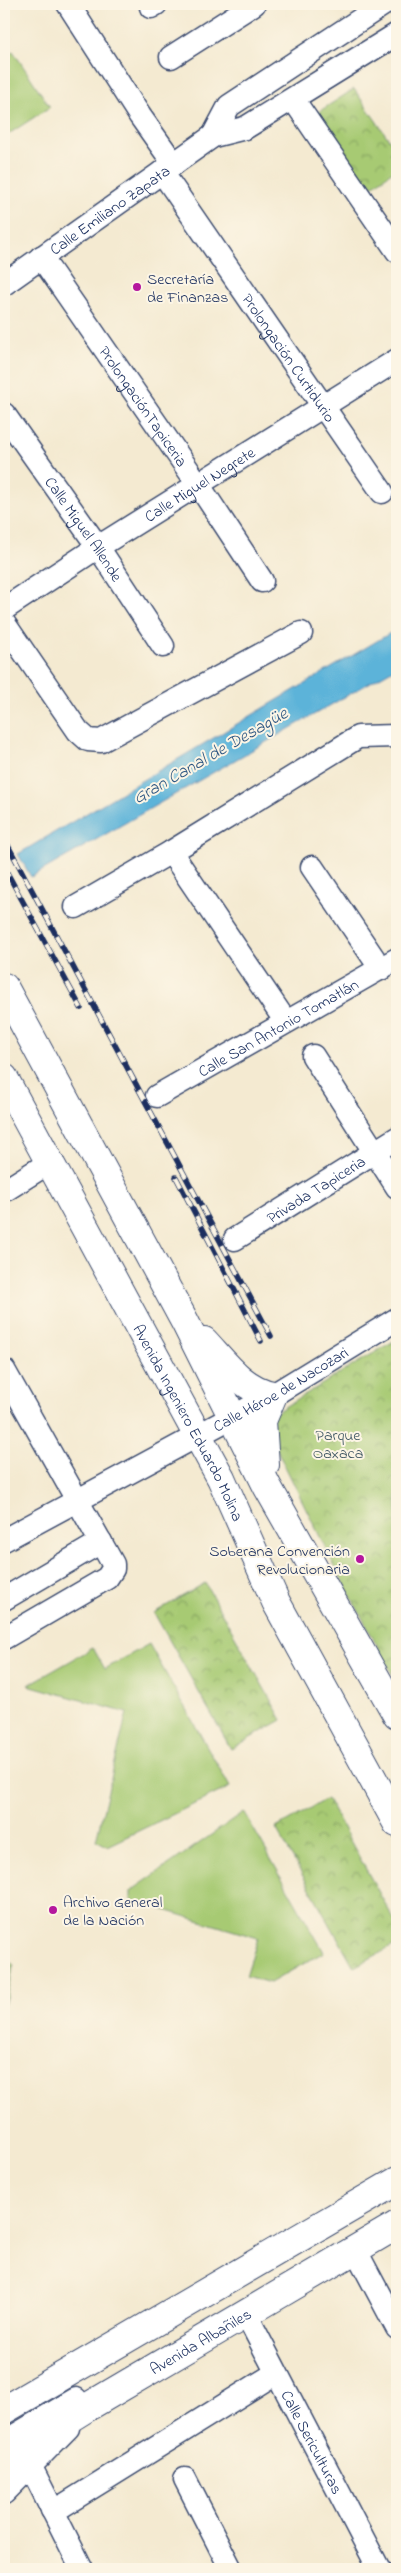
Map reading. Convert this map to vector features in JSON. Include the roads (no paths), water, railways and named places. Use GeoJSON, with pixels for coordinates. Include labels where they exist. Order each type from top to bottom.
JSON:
{"type":"FeatureCollection","features":[{"type":"Feature","properties":{"kind":"main road"},"geometry":{"type":"LineString","coordinates":[[4,987],[185,1322],[234,1416],[267,1486],[396,1708]]}},
{"type":"Feature","properties":{"kind":"main road","name":"Avenida Ingeniero Eduardo Molina"},"geometry":{"type":"LineString","coordinates":[[4,1078],[198,1436],[220,1478],[276,1602],[397,1822]]}},
{"type":"Feature","properties":{"kind":"main road"},"geometry":{"type":"LineString","coordinates":[[185,1322],[247,1385],[258,1393],[273,1395],[262,1420],[261,1433],[267,1486]]}},
{"type":"Feature","properties":{"kind":"main road"},"geometry":{"type":"LineString","coordinates":[[4,2410],[397,2181]]}},
{"type":"Feature","properties":{"kind":"main road","name":"Avenida Albañiles"},"geometry":{"type":"LineString","coordinates":[[4,2460],[91,2405],[397,2225]]}},
{"type":"Feature","properties":{"kind":"street","name":"Prolongación Curtidurio"},"geometry":{"type":"LineString","coordinates":[[68,4],[140,116],[168,168],[382,492]]}},
{"type":"Feature","properties":{"kind":"street"},"geometry":{"type":"LineString","coordinates":[[171,57],[254,4]]}},
{"type":"Feature","properties":{"kind":"street","name":"Calle Emiliano Zapata"},"geometry":{"type":"LineString","coordinates":[[213,136],[229,106],[384,4]]}},
{"type":"Feature","properties":{"kind":"street","name":"Calle Emiliano Zapata"},"geometry":{"type":"LineString","coordinates":[[7,274],[41,257],[213,136],[245,128],[397,34]]}},
{"type":"Feature","properties":{"kind":"street"},"geometry":{"type":"LineString","coordinates":[[293,99],[397,251]]}},
{"type":"Feature","properties":{"kind":"street","name":"ProlongaciónTapiceria"},"geometry":{"type":"LineString","coordinates":[[41,257],[198,484],[262,581]]}},
{"type":"Feature","properties":{"kind":"street","name":"Calle Miguel Negrete"},"geometry":{"type":"LineString","coordinates":[[4,609],[98,547],[325,407],[397,360]]}},
{"type":"Feature","properties":{"kind":"street","name":"Calle Miguel Allende"},"geometry":{"type":"LineString","coordinates":[[4,414],[98,547],[163,646]]}},
{"type":"Feature","properties":{"kind":"street"},"geometry":{"type":"LineString","coordinates":[[4,623],[68,718],[88,740],[101,741],[301,633]]}},
{"type":"Feature","properties":{"kind":"street"},"geometry":{"type":"LineString","coordinates":[[76,907],[171,852],[358,737],[397,736]]}},
{"type":"Feature","properties":{"kind":"street"},"geometry":{"type":"LineString","coordinates":[[171,852],[286,1022]]}},
{"type":"Feature","properties":{"kind":"street"},"geometry":{"type":"LineString","coordinates":[[312,867],[389,964]]}},
{"type":"Feature","properties":{"kind":"street","name":"Calle San Antonio Tomatlán"},"geometry":{"type":"LineString","coordinates":[[157,1096],[389,964]]}},
{"type":"Feature","properties":{"kind":"street"},"geometry":{"type":"LineString","coordinates":[[313,1056],[397,1188]]}},
{"type":"Feature","properties":{"kind":"street","name":"Privada Tapiceria"},"geometry":{"type":"LineString","coordinates":[[235,1239],[397,1138]]}},
{"type":"Feature","properties":{"kind":"street"},"geometry":{"type":"LineString","coordinates":[[4,1191],[50,1162]]}},
{"type":"Feature","properties":{"kind":"street","name":"Calle Héroe de Nacozari"},"geometry":{"type":"LineString","coordinates":[[4,1540],[76,1499],[273,1395],[397,1319]]}},
{"type":"Feature","properties":{"kind":"street"},"geometry":{"type":"LineString","coordinates":[[4,1370],[113,1564],[111,1574],[4,1638]]}},
{"type":"Feature","properties":{"kind":"street"},"geometry":{"type":"LineString","coordinates":[[4,1599],[101,1542]]}},
{"type":"Feature","properties":{"kind":"street"},"geometry":{"type":"LineString","coordinates":[[4,2442],[397,2211]]}},
{"type":"Feature","properties":{"kind":"street"},"geometry":{"type":"LineString","coordinates":[[355,2249],[397,2328]]}},
{"type":"Feature","properties":{"kind":"street","name":"Calle Sericulturas"},"geometry":{"type":"LineString","coordinates":[[246,2314],[379,2569]]}},
{"type":"Feature","properties":{"kind":"street"},"geometry":{"type":"LineString","coordinates":[[52,2510],[64,2505],[276,2373]]}},
{"type":"Feature","properties":{"kind":"street"},"geometry":{"type":"LineString","coordinates":[[4,2493],[91,2405]]}},
{"type":"Feature","properties":{"kind":"street"},"geometry":{"type":"LineString","coordinates":[[30,2466],[82,2569]]}},
{"type":"Feature","properties":{"kind":"street"},"geometry":{"type":"LineString","coordinates":[[185,2479],[232,2569]]}},
{"type":"Feature","properties":{"kind":"water","name":"Gran Canal de Desagüe"},"geometry":{"type":"Polygon","coordinates":[[[397,629],[397,667],[31,877],[18,854],[397,629]]]}},
{"type":"Feature","properties":{"kind":"railway"},"geometry":{"type":"LineString","coordinates":[[4,838],[271,1336]]}},
{"type":"Feature","properties":{"kind":"railway"},"geometry":{"type":"LineString","coordinates":[[4,867],[81,1008]]}},
{"type":"Feature","properties":{"kind":"railway"},"geometry":{"type":"LineString","coordinates":[[176,1177],[261,1341]]}},
{"type":"Feature","properties":{"kind":"place","name":"Secretaría de Finanzas"},"geometry":{"type":"Point","coordinates":[137,287]}},
{"type":"Feature","properties":{"kind":"place","name":"Soberana Convención Revolucionaria"},"geometry":{"type":"Point","coordinates":[360,1559]}},
{"type":"Feature","properties":{"kind":"place","name":"Archivo General de la Nación"},"geometry":{"type":"Point","coordinates":[53,1910]}},
{"type":"Feature","properties":{"kind":"park label","name":"Parque Oaxaca"},"geometry":{"type":"Point","coordinates":[338,1443]}}]}
